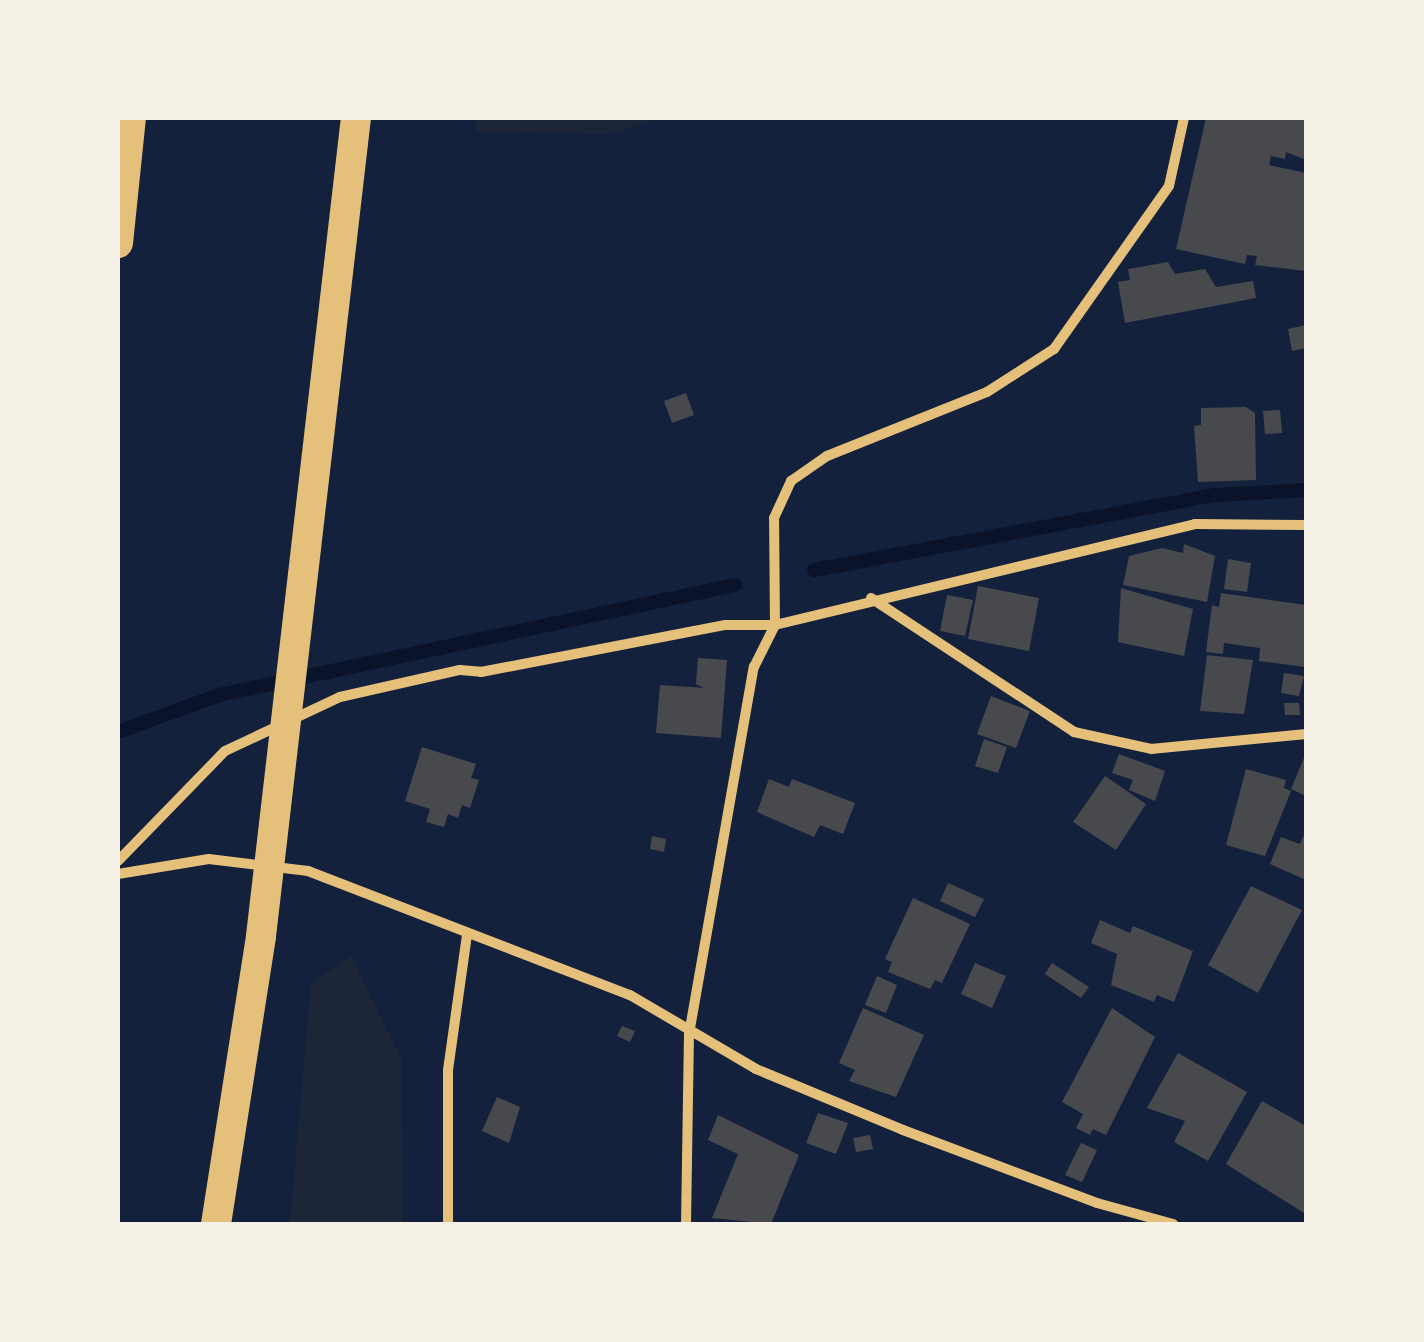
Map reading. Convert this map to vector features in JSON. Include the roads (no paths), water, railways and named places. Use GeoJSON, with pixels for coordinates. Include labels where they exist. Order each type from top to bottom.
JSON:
{"type":"FeatureCollection","features":[{"type":"Feature","properties":{"kind":"highway"},"geometry":{"type":"LineString","coordinates":[[118,243],[131,118]]}},
{"type":"Feature","properties":{"kind":"highway"},"geometry":{"type":"LineString","coordinates":[[216,1224],[261,936],[356,118]]}},
{"type":"Feature","properties":{"kind":"street"},"geometry":{"type":"LineString","coordinates":[[686,1224],[689,1034],[754,666],[775,625],[774,518],[790,480],[827,456],[987,392],[1054,349],[1170,186],[1184,118]]}},
{"type":"Feature","properties":{"kind":"street"},"geometry":{"type":"LineString","coordinates":[[118,861],[225,751],[340,698],[460,670],[481,672],[726,625],[775,625],[871,598],[1195,524],[1306,525]]}},
{"type":"Feature","properties":{"kind":"street"},"geometry":{"type":"LineString","coordinates":[[871,598],[1074,732],[1151,749],[1306,734]]}},
{"type":"Feature","properties":{"kind":"street"},"geometry":{"type":"LineString","coordinates":[[118,874],[209,859],[308,871],[630,995],[689,1034],[903,1130],[1097,1203],[1173,1224]]}},
{"type":"Feature","properties":{"kind":"street"},"geometry":{"type":"LineString","coordinates":[[448,1224],[448,1070],[467,935]]}},
{"type":"Feature","properties":{"kind":"waterway"},"geometry":{"type":"LineString","coordinates":[[814,570],[1215,495],[1306,490]]}},
{"type":"Feature","properties":{"kind":"waterway"},"geometry":{"type":"LineString","coordinates":[[118,732],[219,695],[735,585]]}}]}
